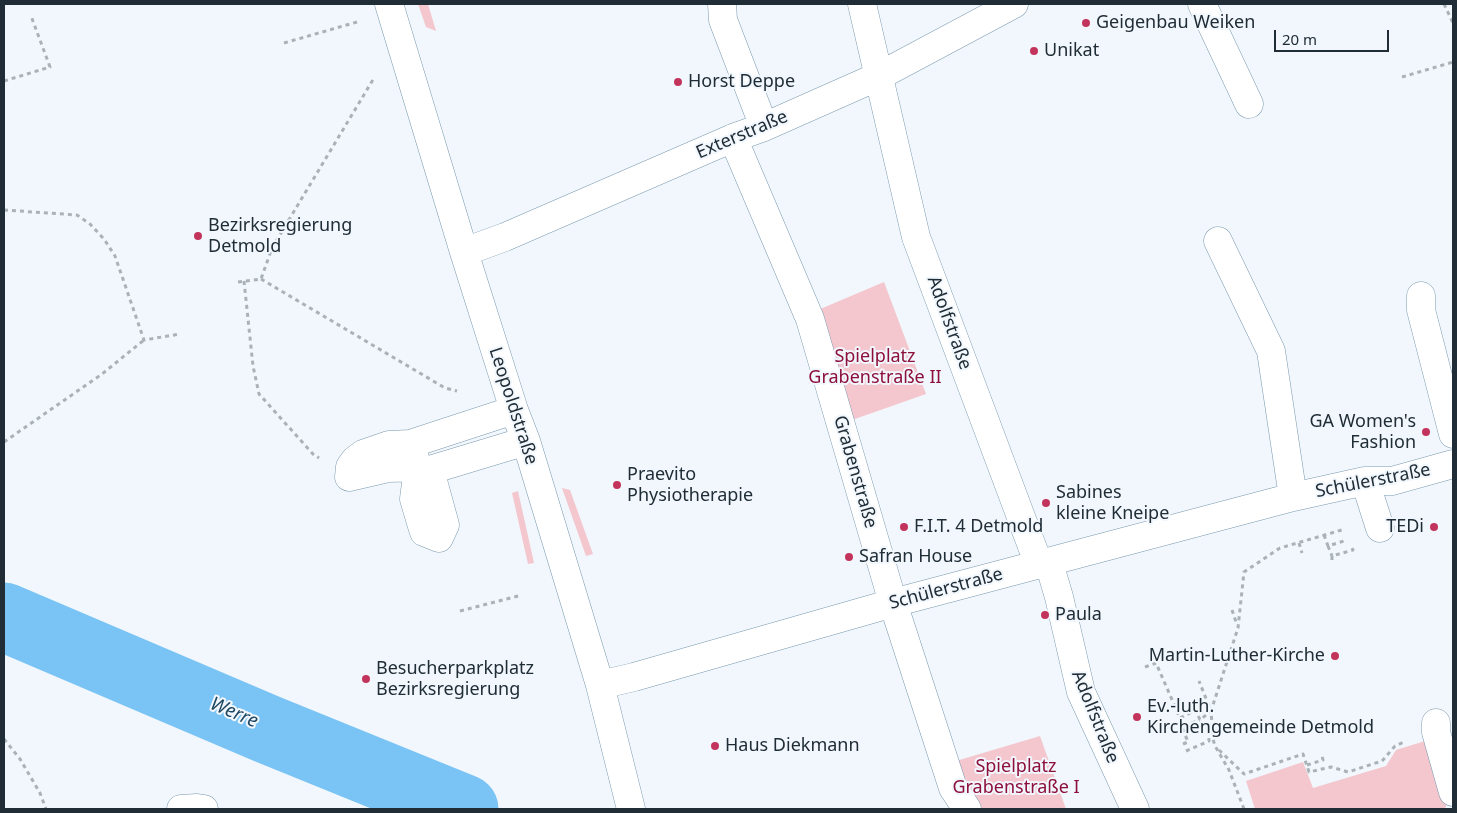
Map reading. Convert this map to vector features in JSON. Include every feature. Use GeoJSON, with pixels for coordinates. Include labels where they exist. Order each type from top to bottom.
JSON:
{"type":"FeatureCollection","features":[{"type":"Feature","properties":{"kind":"street","name":"Leopoldstraße"},"geometry":{"type":"LineString","coordinates":[[389,4],[464,252],[514,410],[526,441],[600,685],[631,809]]}},
{"type":"Feature","properties":{"kind":"street"},"geometry":{"type":"LineString","coordinates":[[722,4],[723,20],[764,127]]}},
{"type":"Feature","properties":{"kind":"street","name":"Adolfstraße"},"geometry":{"type":"LineString","coordinates":[[862,4],[916,237],[1044,564],[1081,692],[1135,809]]}},
{"type":"Feature","properties":{"kind":"street","name":"Exterstraße"},"geometry":{"type":"LineString","coordinates":[[464,252],[505,237],[879,76],[1014,4]]}},
{"type":"Feature","properties":{"kind":"street"},"geometry":{"type":"LineString","coordinates":[[1202,4],[1249,104]]}},
{"type":"Feature","properties":{"kind":"street","name":"Grabenstraße"},"geometry":{"type":"LineString","coordinates":[[733,138],[810,319],[893,603],[954,788],[967,809]]}},
{"type":"Feature","properties":{"kind":"street","name":"Schülerstraße"},"geometry":{"type":"LineString","coordinates":[[1218,241],[1271,351],[1293,497]]}},
{"type":"Feature","properties":{"kind":"street"},"geometry":{"type":"LineString","coordinates":[[1421,296],[1421,310],[1453,434]]}},
{"type":"Feature","properties":{"kind":"street"},"geometry":{"type":"LineString","coordinates":[[420,460],[514,410]]}},
{"type":"Feature","properties":{"kind":"street"},"geometry":{"type":"LineString","coordinates":[[348,477],[350,467],[362,454],[389,445],[420,460],[526,441]]}},
{"type":"Feature","properties":{"kind":"street","name":"Schülerstraße"},"geometry":{"type":"LineString","coordinates":[[600,685],[893,603],[1293,497],[1365,481],[1392,481],[1453,464]]}},
{"type":"Feature","properties":{"kind":"street"},"geometry":{"type":"LineString","coordinates":[[1365,481],[1379,524]]}},
{"type":"Feature","properties":{"kind":"street"},"geometry":{"type":"LineString","coordinates":[[1436,728],[1453,792]]}},
{"type":"Feature","properties":{"kind":"street"},"geometry":{"type":"LineString","coordinates":[[181,809],[204,809]]}},
{"type":"Feature","properties":{"kind":"path"},"geometry":{"type":"LineString","coordinates":[[1444,4],[1453,23]]}},
{"type":"Feature","properties":{"kind":"path"},"geometry":{"type":"LineString","coordinates":[[4,80],[50,68],[31,16]]}},
{"type":"Feature","properties":{"kind":"path"},"geometry":{"type":"LineString","coordinates":[[284,44],[357,22]]}},
{"type":"Feature","properties":{"kind":"path"},"geometry":{"type":"LineString","coordinates":[[1402,77],[1453,62]]}},
{"type":"Feature","properties":{"kind":"path"},"geometry":{"type":"LineString","coordinates":[[261,279],[272,248],[374,78]]}},
{"type":"Feature","properties":{"kind":"path"},"geometry":{"type":"LineString","coordinates":[[4,210],[77,215],[90,224],[115,256],[144,340]]}},
{"type":"Feature","properties":{"kind":"path"},"geometry":{"type":"LineString","coordinates":[[238,282],[261,279],[445,388],[456,392],[462,390]]}},
{"type":"Feature","properties":{"kind":"path"},"geometry":{"type":"LineString","coordinates":[[244,281],[253,366],[259,394],[313,454],[348,477]]}},
{"type":"Feature","properties":{"kind":"path"},"geometry":{"type":"LineString","coordinates":[[4,442],[102,374],[144,340],[180,334]]}},
{"type":"Feature","properties":{"kind":"path"},"geometry":{"type":"LineString","coordinates":[[1183,744],[1188,742],[1182,728],[1200,720],[1211,711],[1238,628],[1244,572],[1280,548],[1324,535],[1379,524]]}},
{"type":"Feature","properties":{"kind":"path"},"geometry":{"type":"LineString","coordinates":[[1324,535],[1332,558],[1353,550],[1349,539],[1328,546]]}},
{"type":"Feature","properties":{"kind":"path"},"geometry":{"type":"LineString","coordinates":[[1300,543],[1302,553]]}},
{"type":"Feature","properties":{"kind":"path"},"geometry":{"type":"LineString","coordinates":[[460,611],[522,595]]}},
{"type":"Feature","properties":{"kind":"path"},"geometry":{"type":"LineString","coordinates":[[1232,610],[1238,628]]}},
{"type":"Feature","properties":{"kind":"path"},"geometry":{"type":"LineString","coordinates":[[1145,667],[1156,663],[1180,718],[1196,710],[1200,720]]}},
{"type":"Feature","properties":{"kind":"path"},"geometry":{"type":"LineString","coordinates":[[1199,681],[1211,711],[1216,746],[1229,770],[1244,807]]}},
{"type":"Feature","properties":{"kind":"path"},"geometry":{"type":"LineString","coordinates":[[1186,751],[1209,741],[1208,726],[1212,725]]}},
{"type":"Feature","properties":{"kind":"path"},"geometry":{"type":"LineString","coordinates":[[1216,746],[1244,774],[1303,754],[1309,772],[1331,767],[1348,772],[1382,761],[1395,746],[1436,728]]}},
{"type":"Feature","properties":{"kind":"path"},"geometry":{"type":"LineString","coordinates":[[4,739],[20,759],[40,793],[46,809]]}},
{"type":"Feature","properties":{"kind":"path"},"geometry":{"type":"LineString","coordinates":[[1307,765],[1324,760],[1322,756]]}},
{"type":"Feature","properties":{"kind":"green space"},"geometry":{"type":"Polygon","coordinates":[[[418,4],[428,4],[436,31],[426,27],[418,4]]]}},
{"type":"Feature","properties":{"kind":"green space","name":"Spielplatz Grabenstraße II"},"geometry":{"type":"Polygon","coordinates":[[[884,282],[926,394],[852,420],[818,310],[884,282]]]}},
{"type":"Feature","properties":{"kind":"green space"},"geometry":{"type":"Polygon","coordinates":[[[562,488],[570,490],[593,554],[586,556],[562,488]]]}},
{"type":"Feature","properties":{"kind":"green space"},"geometry":{"type":"Polygon","coordinates":[[[518,491],[534,563],[528,564],[512,493],[518,491]]]}},
{"type":"Feature","properties":{"kind":"green space","name":"Spielplatz Grabenstraße I"},"geometry":{"type":"Polygon","coordinates":[[[1040,736],[1066,809],[980,809],[956,761],[1040,736]]]}},
{"type":"Feature","properties":{"kind":"green space"},"geometry":{"type":"Polygon","coordinates":[[[1425,741],[1448,804],[1444,809],[1255,809],[1246,781],[1303,762],[1313,788],[1386,766],[1396,750],[1425,741]]]}},
{"type":"Feature","properties":{"kind":"waterway","name":"Werre"},"geometry":{"type":"LineString","coordinates":[[4,617],[267,729],[464,809]]}},
{"type":"Feature","properties":{"kind":"place","name":"Geigenbau Weiken"},"geometry":{"type":"Point","coordinates":[1086,23]}},
{"type":"Feature","properties":{"kind":"place","name":"Unikat"},"geometry":{"type":"Point","coordinates":[1034,51]}},
{"type":"Feature","properties":{"kind":"place","name":"Horst Deppe"},"geometry":{"type":"Point","coordinates":[678,82]}},
{"type":"Feature","properties":{"kind":"place","name":"Bezirksregierung Detmold"},"geometry":{"type":"Point","coordinates":[198,236]}},
{"type":"Feature","properties":{"kind":"place","name":"GA Women's Fashion"},"geometry":{"type":"Point","coordinates":[1426,432]}},
{"type":"Feature","properties":{"kind":"place","name":"Praevito Physiotherapie"},"geometry":{"type":"Point","coordinates":[617,485]}},
{"type":"Feature","properties":{"kind":"place","name":"Sabines kleine Kneipe"},"geometry":{"type":"Point","coordinates":[1046,503]}},
{"type":"Feature","properties":{"kind":"place","name":"F.I.T. 4 Detmold"},"geometry":{"type":"Point","coordinates":[904,527]}},
{"type":"Feature","properties":{"kind":"place","name":"TEDi"},"geometry":{"type":"Point","coordinates":[1434,527]}},
{"type":"Feature","properties":{"kind":"place","name":"Safran House"},"geometry":{"type":"Point","coordinates":[849,557]}},
{"type":"Feature","properties":{"kind":"place","name":"Paula"},"geometry":{"type":"Point","coordinates":[1045,615]}},
{"type":"Feature","properties":{"kind":"place","name":"Martin-Luther-Kirche"},"geometry":{"type":"Point","coordinates":[1335,656]}},
{"type":"Feature","properties":{"kind":"place","name":"Besucherparkplatz Bezirksregierung"},"geometry":{"type":"Point","coordinates":[366,679]}},
{"type":"Feature","properties":{"kind":"place","name":"Ev.-luth. Kirchengemeinde Detmold"},"geometry":{"type":"Point","coordinates":[1137,717]}},
{"type":"Feature","properties":{"kind":"place","name":"Haus Diekmann"},"geometry":{"type":"Point","coordinates":[715,746]}}]}
